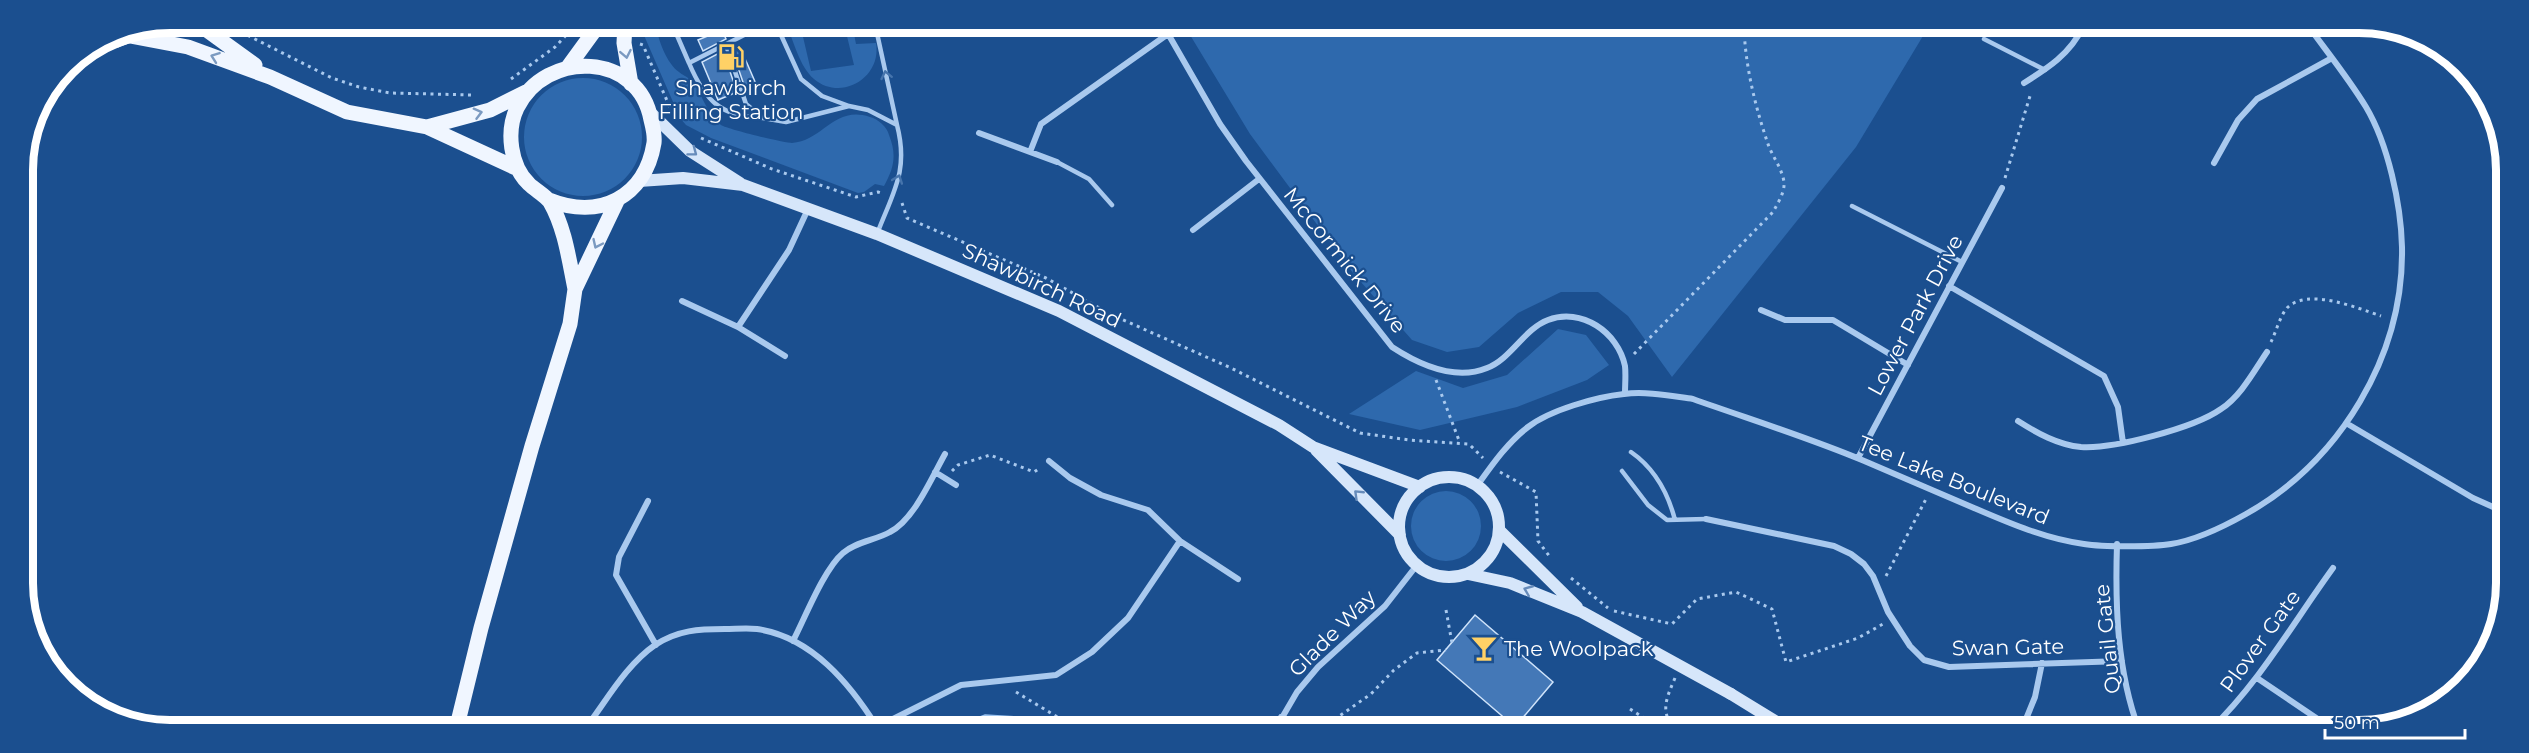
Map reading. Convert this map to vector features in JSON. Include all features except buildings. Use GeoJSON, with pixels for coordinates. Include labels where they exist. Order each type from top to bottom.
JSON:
{"type":"FeatureCollection","features":[{"type":"Feature","properties":{"kind":"main road"},"geometry":{"type":"LineString","coordinates":[[212,33],[270,77]]}},
{"type":"Feature","properties":{"kind":"main road"},"geometry":{"type":"LineString","coordinates":[[568,67],[594,33]]}},
{"type":"Feature","properties":{"kind":"main road"},"geometry":{"type":"LineString","coordinates":[[625,33],[631,84]]}},
{"type":"Feature","properties":{"kind":"main road"},"geometry":{"type":"LineString","coordinates":[[147,35],[188,47],[270,77],[347,112],[428,127],[518,169]]}},
{"type":"Feature","properties":{"kind":"main road"},"geometry":{"type":"LineString","coordinates":[[428,127],[490,110],[526,92],[545,76],[568,67],[590,65],[612,71],[631,84],[643,98],[650,112],[654,138],[651,158],[639,181],[618,199],[601,207],[582,209],[566,207],[549,200],[528,183],[518,169],[512,148],[511,130],[516,110],[526,92]]}},
{"type":"Feature","properties":{"kind":"main road","name":"Shawbirch Road"},"geometry":{"type":"LineString","coordinates":[[650,112],[690,151],[744,185],[877,234],[1059,311],[1279,425],[1313,447],[1420,487]]}},
{"type":"Feature","properties":{"kind":"main road","name":"Shawbirch Road"},"geometry":{"type":"LineString","coordinates":[[639,181],[683,178],[744,185]]}},
{"type":"Feature","properties":{"kind":"main road"},"geometry":{"type":"LineString","coordinates":[[458,720],[516,502],[570,324],[575,289],[618,199]]}},
{"type":"Feature","properties":{"kind":"main road"},"geometry":{"type":"LineString","coordinates":[[549,200],[565,238],[575,289]]}},
{"type":"Feature","properties":{"kind":"main road","name":"Shawbirch Road"},"geometry":{"type":"LineString","coordinates":[[1313,447],[1400,535]]}},
{"type":"Feature","properties":{"kind":"main road"},"geometry":{"type":"LineString","coordinates":[[1454,478],[1477,486],[1489,498],[1497,513],[1499,530],[1497,544],[1480,567],[1468,574],[1455,577],[1428,573],[1417,565],[1403,546],[1400,521],[1403,508],[1410,496],[1420,487],[1436,480],[1454,478]]}},
{"type":"Feature","properties":{"kind":"main road"},"geometry":{"type":"LineString","coordinates":[[1499,530],[1582,612]]}},
{"type":"Feature","properties":{"kind":"main road"},"geometry":{"type":"LineString","coordinates":[[1468,574],[1510,583],[1582,612],[1731,694],[1773,720]]}},
{"type":"Feature","properties":{"kind":"street"},"geometry":{"type":"LineString","coordinates":[[2024,83],[2056,62],[2076,42],[2080,33]]}},
{"type":"Feature","properties":{"kind":"street","name":"Tee Lake Boulevard"},"geometry":{"type":"LineString","coordinates":[[1477,486],[1512,442],[1530,425],[1564,409],[1624,393],[1693,399],[1858,458],[2042,534],[2085,544],[2171,544],[2219,529],[2258,508],[2296,480],[2320,456],[2346,423],[2372,382],[2394,321],[2402,246],[2396,201],[2381,138],[2366,108],[2313,33]]}},
{"type":"Feature","properties":{"kind":"street"},"geometry":{"type":"LineString","coordinates":[[1030,152],[1041,124],[1168,34]]}},
{"type":"Feature","properties":{"kind":"street","name":"McCormick Drive"},"geometry":{"type":"LineString","coordinates":[[1168,34],[1220,124],[1259,179],[1392,346],[1412,360],[1431,367],[1467,372],[1487,369],[1501,360],[1530,332],[1547,320],[1568,316],[1590,321],[1609,334],[1624,364],[1624,393]]}},
{"type":"Feature","properties":{"kind":"street"},"geometry":{"type":"LineString","coordinates":[[2214,164],[2238,120],[2252,104],[2271,90],[2303,76],[2332,58]]}},
{"type":"Feature","properties":{"kind":"street"},"geometry":{"type":"LineString","coordinates":[[979,133],[1057,162]]}},
{"type":"Feature","properties":{"kind":"street","name":"McCormick Drive"},"geometry":{"type":"LineString","coordinates":[[1193,230],[1259,179]]}},
{"type":"Feature","properties":{"kind":"street","name":"Lower Park Drive"},"geometry":{"type":"LineString","coordinates":[[1858,458],[2002,188]]}},
{"type":"Feature","properties":{"kind":"street"},"geometry":{"type":"LineString","coordinates":[[738,327],[789,250],[808,208]]}},
{"type":"Feature","properties":{"kind":"street"},"geometry":{"type":"LineString","coordinates":[[1949,286],[2104,376],[2118,407],[2123,443]]}},
{"type":"Feature","properties":{"kind":"street"},"geometry":{"type":"LineString","coordinates":[[682,301],[738,327],[785,356]]}},
{"type":"Feature","properties":{"kind":"street"},"geometry":{"type":"LineString","coordinates":[[1761,310],[1785,320],[1833,320],[1908,365]]}},
{"type":"Feature","properties":{"kind":"street"},"geometry":{"type":"LineString","coordinates":[[2018,421],[2060,443],[2082,447],[2123,443],[2199,422],[2223,408],[2242,388],[2267,352]]}},
{"type":"Feature","properties":{"kind":"street"},"geometry":{"type":"LineString","coordinates":[[2346,423],[2473,498],[2496,508]]}},
{"type":"Feature","properties":{"kind":"street"},"geometry":{"type":"LineString","coordinates":[[793,641],[827,575],[843,552],[891,532],[904,521],[945,454]]}},
{"type":"Feature","properties":{"kind":"street"},"geometry":{"type":"LineString","coordinates":[[1049,461],[1070,478],[1101,495],[1148,510],[1180,541],[1238,579]]}},
{"type":"Feature","properties":{"kind":"street"},"geometry":{"type":"LineString","coordinates":[[934,472],[956,485]]}},
{"type":"Feature","properties":{"kind":"street"},"geometry":{"type":"LineString","coordinates":[[648,501],[619,557],[616,575],[656,645]]}},
{"type":"Feature","properties":{"kind":"street","name":"Swan Gate"},"geometry":{"type":"LineString","coordinates":[[1706,519],[1834,546],[1851,554],[1864,564],[1892,619],[1910,646],[1924,660],[1949,667],[2122,661]]}},
{"type":"Feature","properties":{"kind":"street"},"geometry":{"type":"LineString","coordinates":[[891,720],[961,685],[1056,675],[1092,652],[1128,618],[1180,541]]}},
{"type":"Feature","properties":{"kind":"street","name":"Quail Gate"},"geometry":{"type":"LineString","coordinates":[[2117,544],[2122,661],[2135,720]]}},
{"type":"Feature","properties":{"kind":"street","name":"Glade Way"},"geometry":{"type":"LineString","coordinates":[[1280,720],[1297,692],[1317,667],[1385,606],[1417,565]]}},
{"type":"Feature","properties":{"kind":"street","name":"Plover Gate"},"geometry":{"type":"LineString","coordinates":[[2221,720],[2257,678],[2333,568]]}},
{"type":"Feature","properties":{"kind":"street"},"geometry":{"type":"LineString","coordinates":[[593,720],[632,666],[656,645],[692,629],[758,629],[793,641],[819,656],[851,688],[872,720]]}},
{"type":"Feature","properties":{"kind":"street"},"geometry":{"type":"LineString","coordinates":[[2026,720],[2035,697],[2042,663]]}},
{"type":"Feature","properties":{"kind":"street"},"geometry":{"type":"LineString","coordinates":[[2257,678],[2319,720]]}},
{"type":"Feature","properties":{"kind":"street"},"geometry":{"type":"LineString","coordinates":[[1281,717],[1285,720]]}},
{"type":"Feature","properties":{"kind":"lane"},"geometry":{"type":"LineString","coordinates":[[676,33],[689,63],[710,100],[734,115],[786,122],[849,106]]}},
{"type":"Feature","properties":{"kind":"lane"},"geometry":{"type":"LineString","coordinates":[[689,63],[748,33]]}},
{"type":"Feature","properties":{"kind":"lane"},"geometry":{"type":"LineString","coordinates":[[780,33],[801,79],[822,96],[868,110],[897,125]]}},
{"type":"Feature","properties":{"kind":"lane"},"geometry":{"type":"LineString","coordinates":[[877,234],[901,172],[903,147],[878,33]]}},
{"type":"Feature","properties":{"kind":"lane"},"geometry":{"type":"LineString","coordinates":[[1984,39],[2045,70]]}},
{"type":"Feature","properties":{"kind":"lane"},"geometry":{"type":"LineString","coordinates":[[726,45],[746,104],[763,118]]}},
{"type":"Feature","properties":{"kind":"lane"},"geometry":{"type":"LineString","coordinates":[[1057,162],[1089,179],[1112,205]]}},
{"type":"Feature","properties":{"kind":"lane"},"geometry":{"type":"LineString","coordinates":[[1852,206],[1962,262]]}},
{"type":"Feature","properties":{"kind":"lane"},"geometry":{"type":"LineString","coordinates":[[1631,452],[1643,460],[1670,500],[1675,520]]}},
{"type":"Feature","properties":{"kind":"lane"},"geometry":{"type":"LineString","coordinates":[[1622,471],[1648,505],[1667,520],[1706,519]]}},
{"type":"Feature","properties":{"kind":"path"},"geometry":{"type":"LineString","coordinates":[[243,33],[332,78],[359,87],[390,93],[465,97],[482,94]]}},
{"type":"Feature","properties":{"kind":"path"},"geometry":{"type":"LineString","coordinates":[[507,82],[555,47],[568,33]]}},
{"type":"Feature","properties":{"kind":"path"},"geometry":{"type":"LineString","coordinates":[[1624,364],[1773,212],[1781,198],[1784,183],[1768,145],[1754,98],[1744,33]]}},
{"type":"Feature","properties":{"kind":"path"},"geometry":{"type":"LineString","coordinates":[[624,43],[643,45],[675,120]]}},
{"type":"Feature","properties":{"kind":"path"},"geometry":{"type":"LineString","coordinates":[[2002,188],[2030,96],[2024,83]]}},
{"type":"Feature","properties":{"kind":"path"},"geometry":{"type":"LineString","coordinates":[[700,138],[772,169],[856,197],[878,192]]}},
{"type":"Feature","properties":{"kind":"path"},"geometry":{"type":"LineString","coordinates":[[902,201],[907,218],[1046,278],[1110,314],[1231,368],[1360,433],[1409,440],[1469,444],[1476,450]]}},
{"type":"Feature","properties":{"kind":"path"},"geometry":{"type":"LineString","coordinates":[[2267,352],[2286,309],[2301,299],[2341,302],[2394,321]]}},
{"type":"Feature","properties":{"kind":"path"},"geometry":{"type":"LineString","coordinates":[[1431,367],[1461,443]]}},
{"type":"Feature","properties":{"kind":"path"},"geometry":{"type":"LineString","coordinates":[[945,478],[958,465],[990,456],[1035,472],[1049,461]]}},
{"type":"Feature","properties":{"kind":"path"},"geometry":{"type":"LineString","coordinates":[[1523,485],[1536,492],[1538,541],[1552,559]]}},
{"type":"Feature","properties":{"kind":"path"},"geometry":{"type":"LineString","coordinates":[[1878,591],[1931,490]]}},
{"type":"Feature","properties":{"kind":"path"},"geometry":{"type":"LineString","coordinates":[[1567,574],[1611,610],[1672,624],[1697,599],[1736,592],[1772,609],[1786,662],[1858,638],[1892,619]]}},
{"type":"Feature","properties":{"kind":"path"},"geometry":{"type":"LineString","coordinates":[[1446,610],[1452,643]]}},
{"type":"Feature","properties":{"kind":"path"},"geometry":{"type":"LineString","coordinates":[[1334,720],[1371,694],[1394,670],[1417,653],[1446,650]]}},
{"type":"Feature","properties":{"kind":"path"},"geometry":{"type":"LineString","coordinates":[[1669,720],[1665,701],[1675,678]]}},
{"type":"Feature","properties":{"kind":"path"},"geometry":{"type":"LineString","coordinates":[[998,681],[1061,720]]}},
{"type":"Feature","properties":{"kind":"path"},"geometry":{"type":"LineString","coordinates":[[1630,709],[1647,720]]}},
{"type":"Feature","properties":{"kind":"shaded area"},"geometry":{"type":"Polygon","coordinates":[[[643,33],[658,33],[670,63],[690,80],[721,125],[756,136],[792,143],[803,141],[838,119],[847,116],[870,117],[879,121],[888,132],[894,155],[892,167],[884,186],[875,184],[864,192],[858,193],[711,138],[686,125],[680,118],[643,33]]]}},
{"type":"Feature","properties":{"kind":"shaded area"},"geometry":{"type":"Polygon","coordinates":[[[789,33],[802,33],[811,71],[854,65],[846,33],[854,33],[856,44],[876,43],[873,67],[857,83],[847,87],[836,88],[814,79],[804,67],[789,33]]]}},
{"type":"Feature","properties":{"kind":"shaded area"},"geometry":{"type":"Polygon","coordinates":[[[1189,33],[1925,33],[1856,147],[1672,377],[1628,316],[1598,292],[1561,292],[1518,313],[1479,347],[1447,352],[1412,340],[1353,273],[1250,134],[1189,33]]]}},
{"type":"Feature","properties":{"kind":"shaded area"},"geometry":{"type":"Polygon","coordinates":[[[583,78],[594,79],[616,88],[632,104],[641,126],[641,148],[632,170],[616,186],[594,195],[583,196],[572,195],[550,186],[534,170],[525,148],[524,137],[525,126],[534,104],[550,88],[572,79],[583,78]]]}},
{"type":"Feature","properties":{"kind":"shaded area"},"geometry":{"type":"Polygon","coordinates":[[[1558,329],[1586,335],[1609,365],[1587,380],[1517,407],[1420,430],[1349,414],[1416,371],[1463,388],[1507,375],[1558,329]]]}},
{"type":"Feature","properties":{"kind":"shaded area"},"geometry":{"type":"Polygon","coordinates":[[[1446,491],[1459,494],[1471,501],[1478,513],[1481,526],[1478,539],[1471,551],[1459,558],[1446,561],[1433,558],[1421,551],[1414,539],[1411,526],[1414,513],[1421,501],[1433,494],[1446,491]]]}},
{"type":"Feature","properties":{"kind":"shaded area"},"geometry":{"type":"Polygon","coordinates":[[[985,715],[1039,720],[972,720],[985,715]]]}},
{"type":"Feature","properties":{"kind":"place","name":"Shawbirch Filling Station"},"geometry":{"type":"Point","coordinates":[731,57]}},
{"type":"Feature","properties":{"kind":"place","name":"The Woolpack"},"geometry":{"type":"Point","coordinates":[1484,648]}}]}
